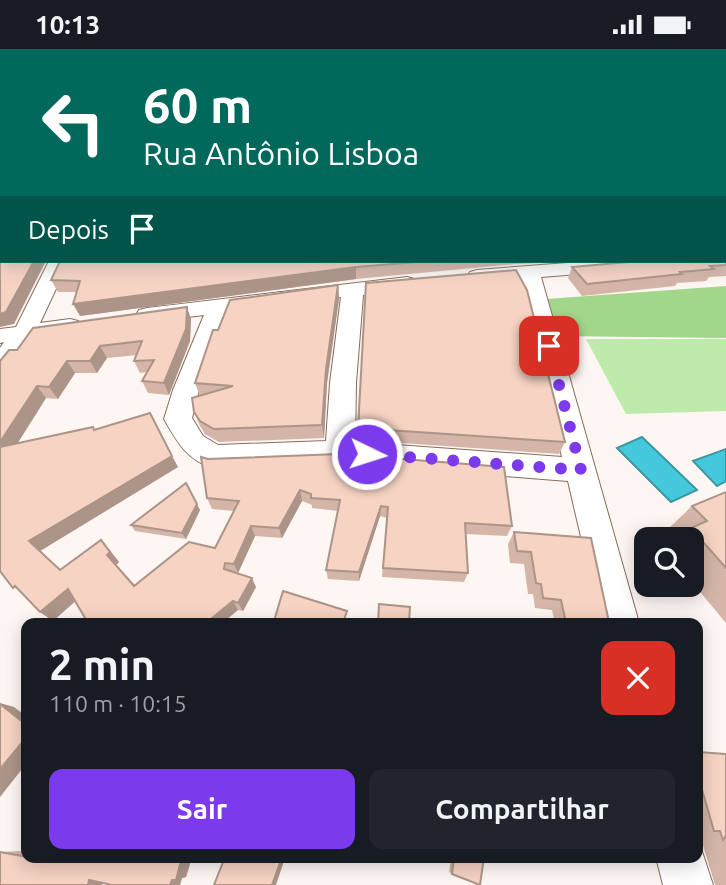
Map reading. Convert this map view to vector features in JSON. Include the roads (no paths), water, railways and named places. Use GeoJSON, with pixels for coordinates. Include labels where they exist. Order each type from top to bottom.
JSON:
{"type":"FeatureCollection","features":[{"type":"Feature","properties":{"kind":"street"},"geometry":{"type":"LineString","coordinates":[[0,364],[25,332],[58,263]]}},
{"type":"Feature","properties":{"kind":"street"},"geometry":{"type":"LineString","coordinates":[[462,278],[638,263]]}},
{"type":"Feature","properties":{"kind":"street"},"geometry":{"type":"LineString","coordinates":[[529,271],[619,618]]}},
{"type":"Feature","properties":{"kind":"street"},"geometry":{"type":"LineString","coordinates":[[121,319],[421,281]]}},
{"type":"Feature","properties":{"kind":"street"},"geometry":{"type":"LineString","coordinates":[[340,452],[342,383],[354,288]]}},
{"type":"Feature","properties":{"kind":"street"},"geometry":{"type":"LineString","coordinates":[[217,305],[204,349],[182,395],[178,419],[194,444],[213,457],[340,452],[581,470]]}},
{"type":"Feature","properties":{"kind":"street"},"geometry":{"type":"LineString","coordinates":[[0,335],[93,323]]}},
{"type":"Feature","properties":{"kind":"street"},"geometry":{"type":"LineString","coordinates":[[682,863],[688,885]]}},
{"type":"Feature","properties":{"kind":"water"},"geometry":{"type":"Polygon","coordinates":[[[642,437],[697,490],[671,502],[617,448],[642,437]]]}},
{"type":"Feature","properties":{"kind":"water"},"geometry":{"type":"Polygon","coordinates":[[[726,449],[726,481],[717,486],[693,461],[726,449]]]}}]}
